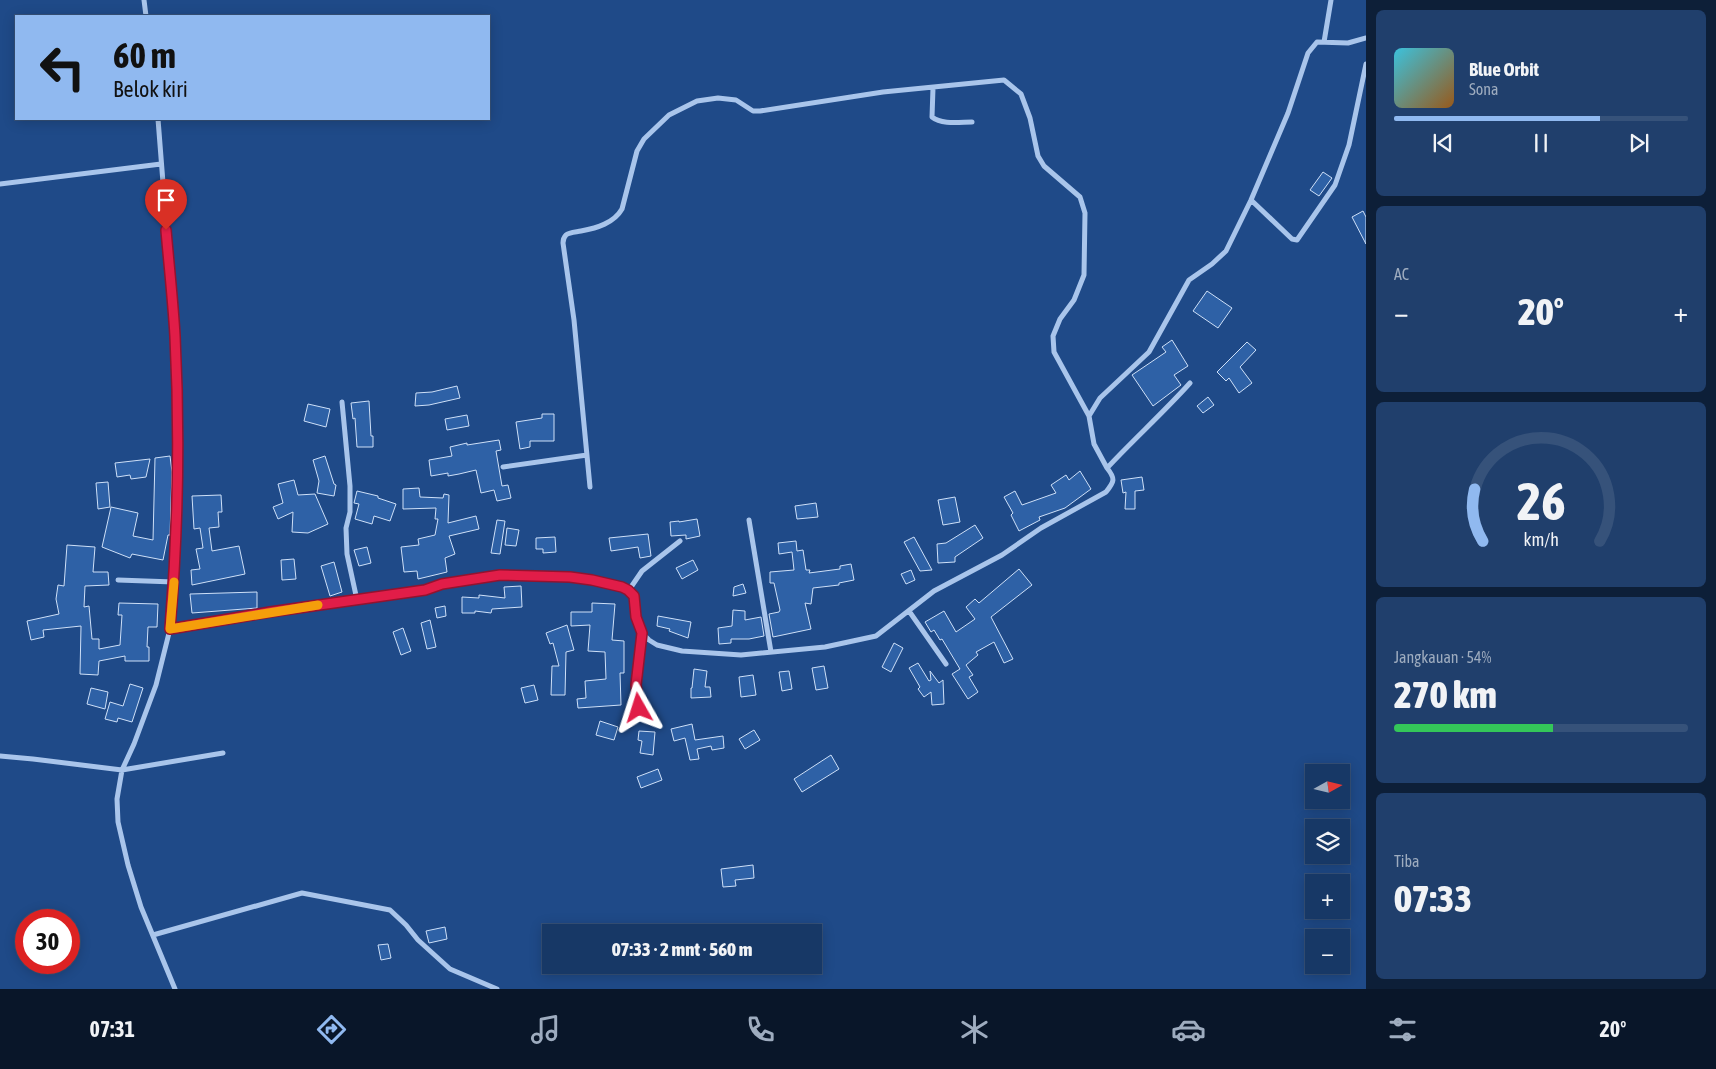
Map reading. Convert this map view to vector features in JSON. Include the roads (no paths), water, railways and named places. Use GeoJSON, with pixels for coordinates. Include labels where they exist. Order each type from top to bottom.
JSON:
{"type":"FeatureCollection","features":[{"type":"Feature","properties":{"kind":"street"},"geometry":{"type":"LineString","coordinates":[[144,0],[146,15]]}},
{"type":"Feature","properties":{"kind":"street"},"geometry":{"type":"LineString","coordinates":[[1324,42],[1331,0]]}},
{"type":"Feature","properties":{"kind":"street"},"geometry":{"type":"LineString","coordinates":[[1089,416],[1100,398],[1149,352],[1190,280],[1226,251],[1251,200],[1288,113],[1308,53],[1317,42],[1348,43],[1366,38]]}},
{"type":"Feature","properties":{"kind":"street"},"geometry":{"type":"LineString","coordinates":[[1251,200],[1292,239],[1297,240],[1335,185],[1349,145],[1366,64]]}},
{"type":"Feature","properties":{"kind":"street"},"geometry":{"type":"LineString","coordinates":[[170,629],[425,590],[442,584],[500,575],[550,576],[592,580],[628,590],[634,596],[636,617],[642,633],[657,645],[682,651],[741,655],[825,646],[876,636],[934,591],[1002,555],[1041,528],[1106,492],[1113,482],[1113,475],[1094,444],[1089,416],[1054,352],[1052,336],[1060,319],[1074,300],[1084,275],[1085,213],[1080,198],[1051,174],[1038,156],[1030,118],[1021,94],[1004,80],[883,92],[760,111],[753,111],[736,100],[718,98],[697,101],[669,115],[655,126],[644,138],[638,151],[619,215],[613,220],[587,230],[567,234],[564,237],[563,243],[574,320],[590,487]]}},
{"type":"Feature","properties":{"kind":"street"},"geometry":{"type":"LineString","coordinates":[[933,88],[932,117],[940,122],[972,122]]}},
{"type":"Feature","properties":{"kind":"street"},"geometry":{"type":"LineString","coordinates":[[158,120],[175,336],[177,389],[178,441],[174,582],[170,629],[156,685],[122,770],[117,799],[118,822],[128,865],[141,907],[175,989]]}},
{"type":"Feature","properties":{"kind":"street"},"geometry":{"type":"LineString","coordinates":[[0,184],[161,164]]}},
{"type":"Feature","properties":{"kind":"street"},"geometry":{"type":"LineString","coordinates":[[1108,468],[1130,443],[1190,383]]}},
{"type":"Feature","properties":{"kind":"street"},"geometry":{"type":"LineString","coordinates":[[342,402],[350,486],[350,512],[346,528],[347,554],[357,600]]}},
{"type":"Feature","properties":{"kind":"street"},"geometry":{"type":"LineString","coordinates":[[503,467],[587,455]]}},
{"type":"Feature","properties":{"kind":"street"},"geometry":{"type":"LineString","coordinates":[[749,520],[771,652]]}},
{"type":"Feature","properties":{"kind":"street"},"geometry":{"type":"LineString","coordinates":[[628,590],[642,571],[680,541]]}},
{"type":"Feature","properties":{"kind":"street"},"geometry":{"type":"LineString","coordinates":[[118,580],[174,582]]}},
{"type":"Feature","properties":{"kind":"street"},"geometry":{"type":"LineString","coordinates":[[910,611],[946,664]]}},
{"type":"Feature","properties":{"kind":"street"},"geometry":{"type":"LineString","coordinates":[[639,708],[636,685],[642,633]]}},
{"type":"Feature","properties":{"kind":"street"},"geometry":{"type":"LineString","coordinates":[[0,756],[33,758],[122,770],[223,753]]}},
{"type":"Feature","properties":{"kind":"street"},"geometry":{"type":"LineString","coordinates":[[153,935],[302,893],[320,895],[353,904],[390,910],[418,940],[450,969],[497,989]]}}]}
